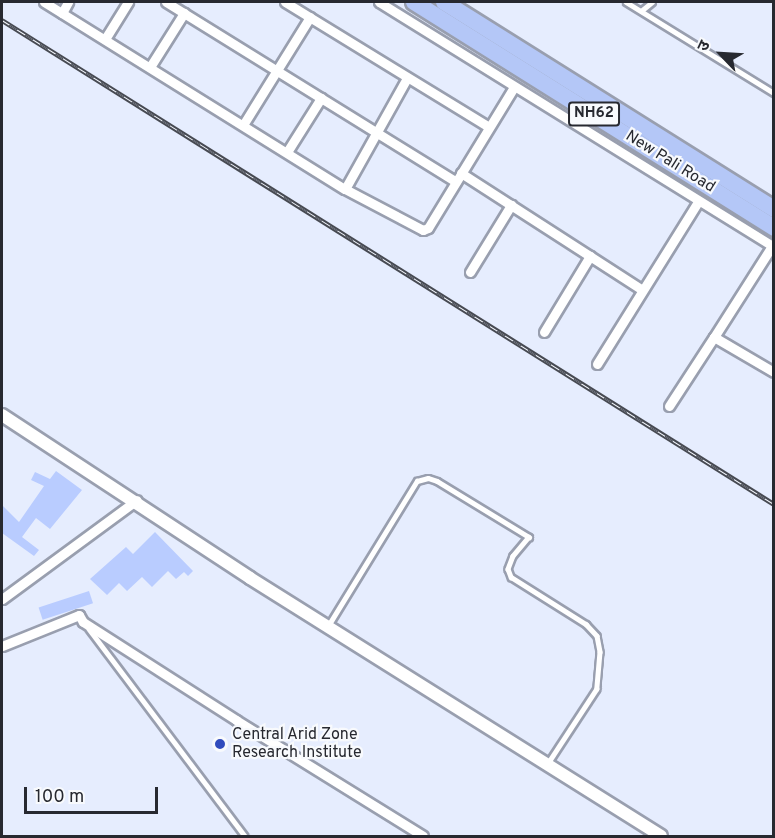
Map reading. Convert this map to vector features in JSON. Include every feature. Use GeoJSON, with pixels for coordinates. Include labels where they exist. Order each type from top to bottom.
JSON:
{"type":"FeatureCollection","features":[{"type":"Feature","properties":{"kind":"highway","name":"New Pali Road"},"geometry":{"type":"LineString","coordinates":[[414,2],[774,228]]}},
{"type":"Feature","properties":{"kind":"highway","name":"New Pali Road"},"geometry":{"type":"LineString","coordinates":[[444,2],[774,209]]}},
{"type":"Feature","properties":{"kind":"street"},"geometry":{"type":"LineString","coordinates":[[44,2],[345,189],[423,230],[428,228],[513,87]]}},
{"type":"Feature","properties":{"kind":"street"},"geometry":{"type":"LineString","coordinates":[[62,13],[68,2]]}},
{"type":"Feature","properties":{"kind":"street"},"geometry":{"type":"LineString","coordinates":[[105,39],[128,2]]}},
{"type":"Feature","properties":{"kind":"street"},"geometry":{"type":"LineString","coordinates":[[166,2],[376,134],[511,205],[642,289]]}},
{"type":"Feature","properties":{"kind":"street"},"geometry":{"type":"LineString","coordinates":[[285,2],[489,127]]}},
{"type":"Feature","properties":{"kind":"street"},"geometry":{"type":"LineString","coordinates":[[379,2],[773,247],[669,406]]}},
{"type":"Feature","properties":{"kind":"street"},"geometry":{"type":"LineString","coordinates":[[150,66],[184,13]]}},
{"type":"Feature","properties":{"kind":"street"},"geometry":{"type":"LineString","coordinates":[[243,125],[310,17]]}},
{"type":"Feature","properties":{"kind":"street"},"geometry":{"type":"LineString","coordinates":[[345,189],[407,78]]}},
{"type":"Feature","properties":{"kind":"street"},"geometry":{"type":"LineString","coordinates":[[287,152],[321,98]]}},
{"type":"Feature","properties":{"kind":"street"},"geometry":{"type":"LineString","coordinates":[[597,364],[698,201]]}},
{"type":"Feature","properties":{"kind":"street"},"geometry":{"type":"LineString","coordinates":[[470,272],[511,205]]}},
{"type":"Feature","properties":{"kind":"street"},"geometry":{"type":"LineString","coordinates":[[544,332],[590,256]]}},
{"type":"Feature","properties":{"kind":"street"},"geometry":{"type":"LineString","coordinates":[[714,337],[774,372]]}},
{"type":"Feature","properties":{"kind":"street"},"geometry":{"type":"LineString","coordinates":[[2,415],[328,626],[661,837]]}},
{"type":"Feature","properties":{"kind":"street"},"geometry":{"type":"LineString","coordinates":[[2,599],[136,500]]}},
{"type":"Feature","properties":{"kind":"street"},"geometry":{"type":"LineString","coordinates":[[2,646],[79,615],[83,622],[423,837]]}},
{"type":"Feature","properties":{"kind":"lane"},"geometry":{"type":"LineString","coordinates":[[626,2],[774,93]]}},
{"type":"Feature","properties":{"kind":"lane"},"geometry":{"type":"LineString","coordinates":[[641,11],[652,2]]}},
{"type":"Feature","properties":{"kind":"lane"},"geometry":{"type":"LineString","coordinates":[[328,626],[417,482],[428,478],[437,481],[529,537],[513,556],[511,577],[586,624],[597,636],[600,652],[597,689],[548,764]]}},
{"type":"Feature","properties":{"kind":"lane"},"geometry":{"type":"LineString","coordinates":[[83,622],[205,777],[245,837]]}},
{"type":"Feature","properties":{"kind":"building"},"geometry":{"type":"Polygon","coordinates":[[[56,471],[82,490],[50,529],[36,518],[22,537],[39,550],[34,556],[2,533],[2,505],[19,522],[44,486],[31,480],[35,472],[50,479],[56,471]]]}},
{"type":"Feature","properties":{"kind":"building"},"geometry":{"type":"Polygon","coordinates":[[[155,532],[193,571],[188,576],[184,572],[176,579],[168,571],[152,587],[142,577],[127,591],[119,583],[107,595],[90,579],[126,547],[133,554],[155,532]]]}},
{"type":"Feature","properties":{"kind":"building"},"geometry":{"type":"Polygon","coordinates":[[[89,591],[93,603],[43,620],[39,607],[89,591]]]}},
{"type":"Feature","properties":{"kind":"railway"},"geometry":{"type":"LineString","coordinates":[[2,20],[774,504]]}},
{"type":"Feature","properties":{"kind":"place","name":"Central Arid Zone Research Institute"},"geometry":{"type":"Point","coordinates":[220,744]}}]}
